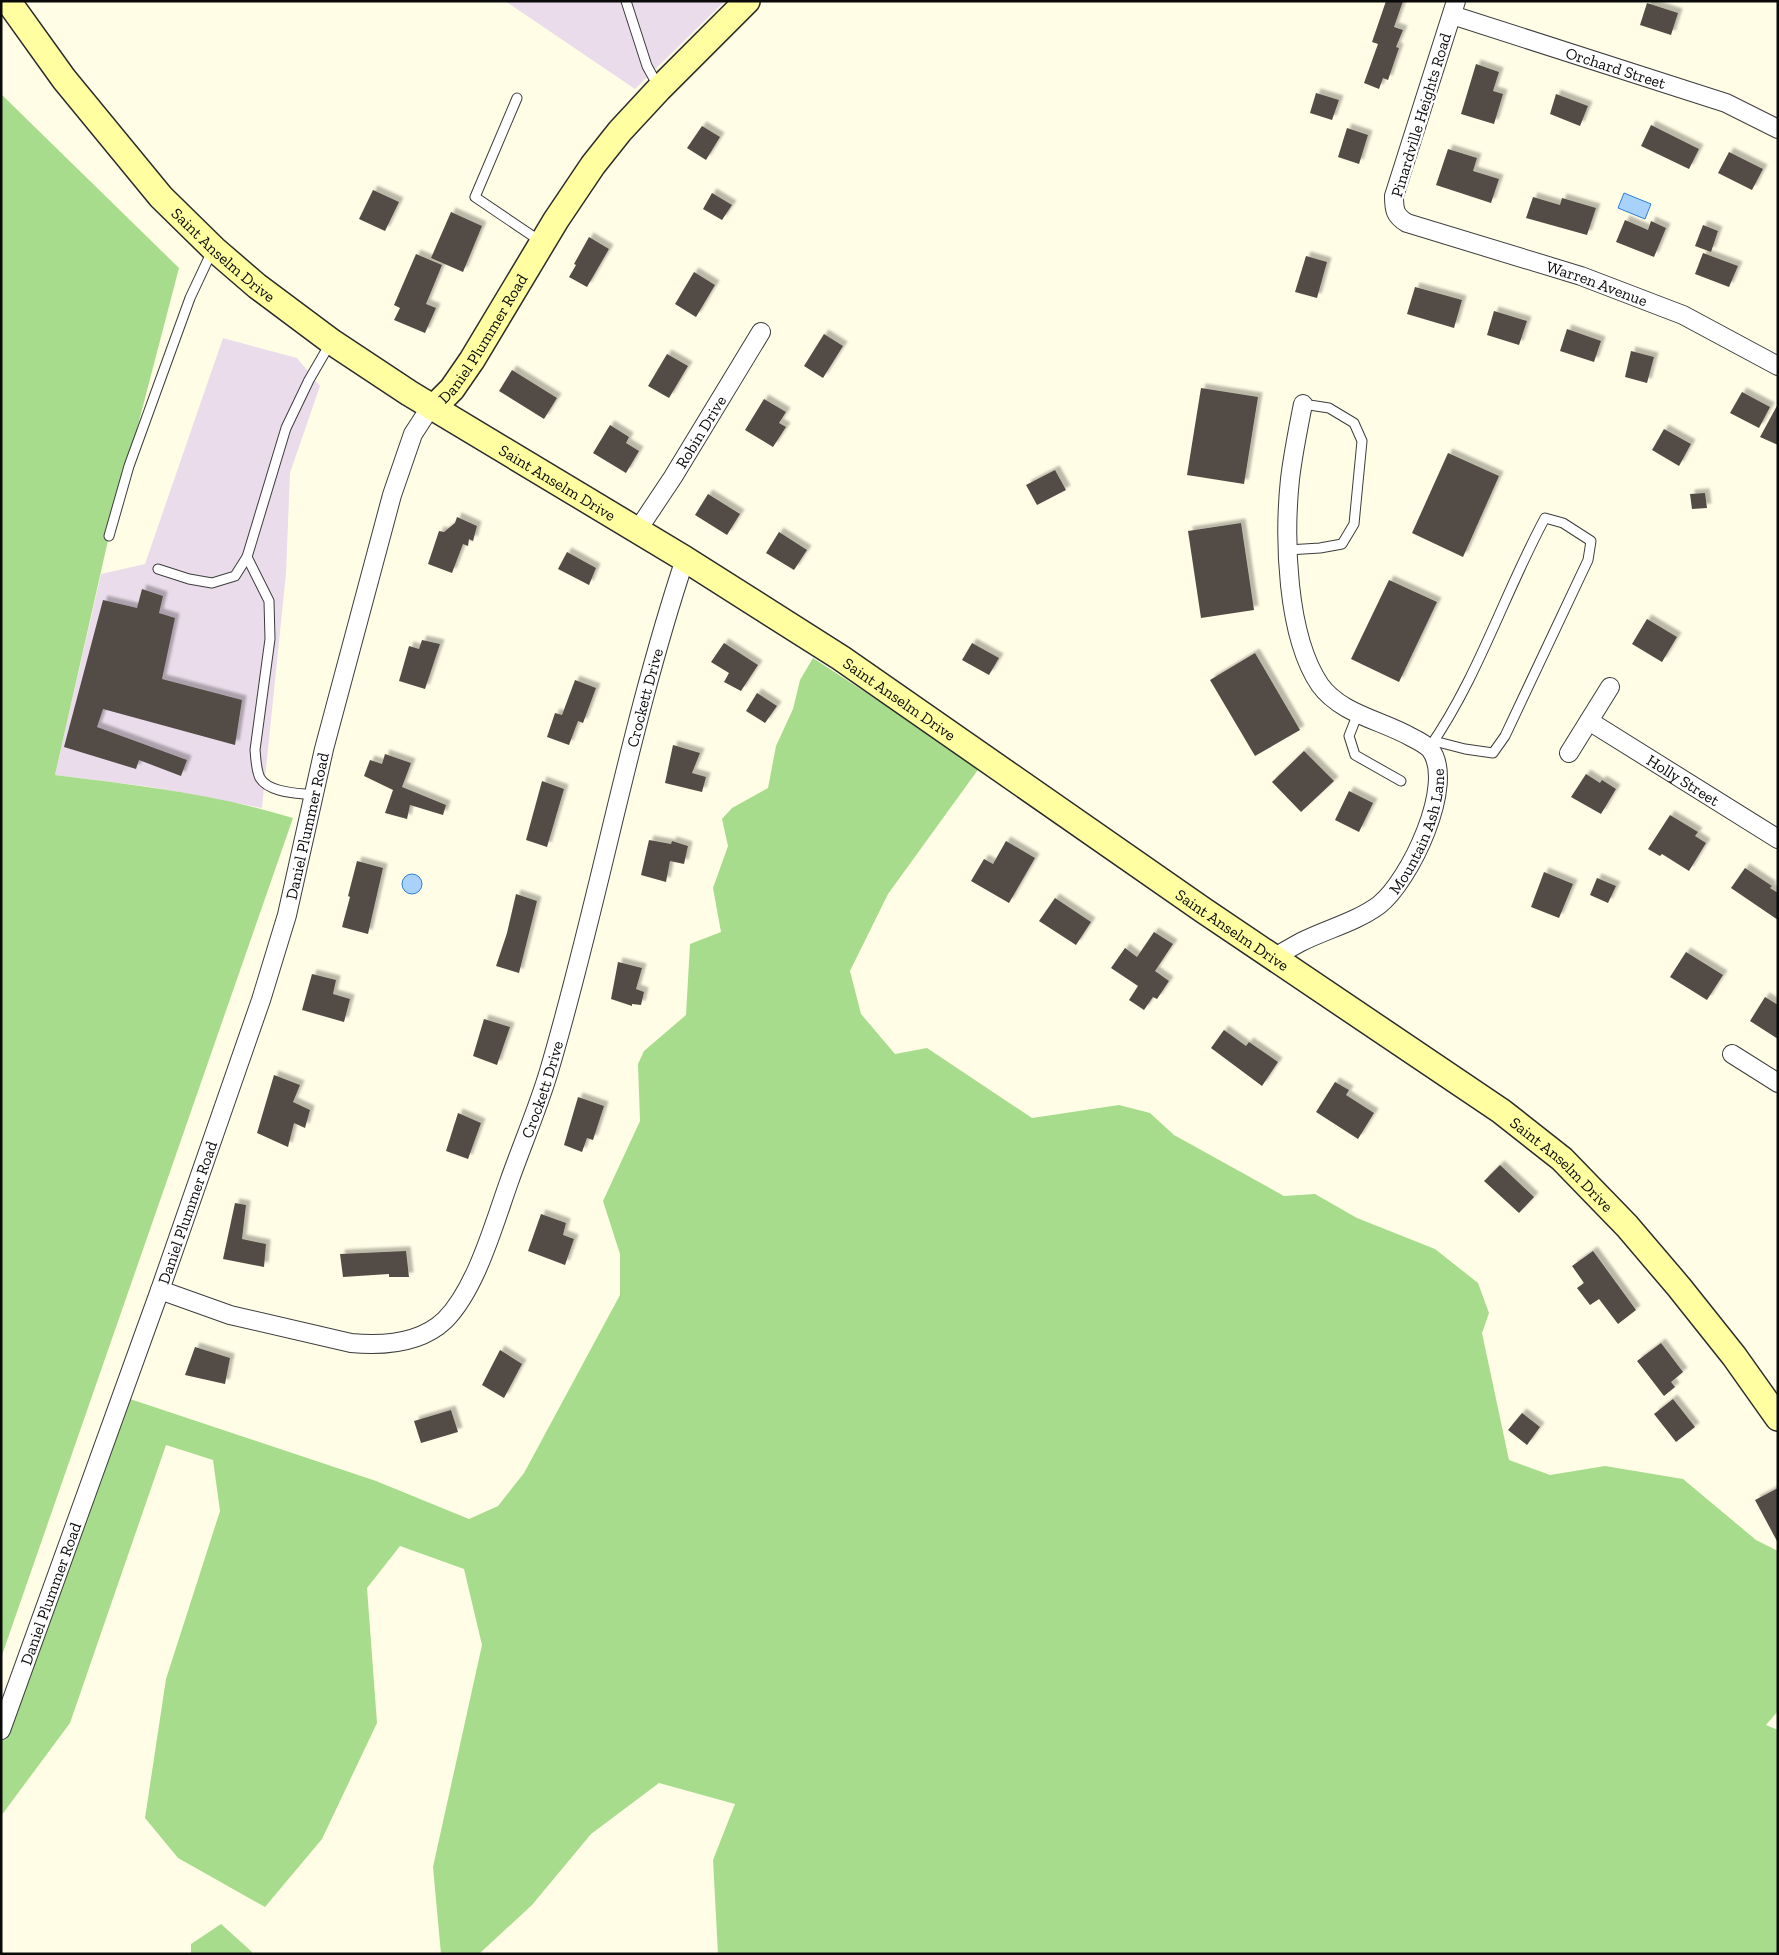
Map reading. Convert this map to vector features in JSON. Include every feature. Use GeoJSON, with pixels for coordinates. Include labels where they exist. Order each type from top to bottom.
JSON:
{"type":"FeatureCollection","features":[{"type":"Feature","properties":{"kind":"street","name":"Daniel Plummer Road"},"geometry":{"type":"LineString","coordinates":[[1,1730],[160,1290],[261,1000],[287,915],[314,795],[357,622],[399,472],[413,434],[426,414],[452,389],[472,360],[593,165],[620,131],[659,89],[747,1]]}},
{"type":"Feature","properties":{"kind":"street","name":"Saint Anselm Drive"},"geometry":{"type":"LineString","coordinates":[[7,3],[64,79],[161,197],[214,249],[257,286],[332,342],[433,408],[685,559],[872,679],[1163,882],[1501,1111],[1562,1159],[1614,1213],[1679,1287],[1739,1363],[1778,1418]]}},
{"type":"Feature","properties":{"kind":"street","name":"Orchard Street"},"geometry":{"type":"LineString","coordinates":[[1454,8],[1726,103],[1778,129]]}},
{"type":"Feature","properties":{"kind":"street","name":"Pinardville Heights Road"},"geometry":{"type":"LineString","coordinates":[[1407,223],[1398,218],[1394,209],[1394,196],[1454,8]]}},
{"type":"Feature","properties":{"kind":"street","name":"Warren Avenue"},"geometry":{"type":"LineString","coordinates":[[1407,223],[1581,276],[1674,312],[1778,366]]}},
{"type":"Feature","properties":{"kind":"street","name":"Robin Drive"},"geometry":{"type":"LineString","coordinates":[[637,531],[673,477],[761,332]]}},
{"type":"Feature","properties":{"kind":"street","name":"Mountain Ash Lane"},"geometry":{"type":"LineString","coordinates":[[1275,957],[1301,942],[1361,916],[1390,895],[1399,884],[1417,851],[1435,806],[1438,781],[1438,766],[1432,745],[1358,713],[1332,698],[1320,684],[1304,651],[1296,623],[1288,550],[1290,478],[1302,404]]}},
{"type":"Feature","properties":{"kind":"street","name":"Crockett Drive"},"geometry":{"type":"LineString","coordinates":[[160,1290],[230,1315],[351,1343],[382,1345],[403,1342],[424,1334],[443,1322],[456,1308],[469,1286],[486,1243],[548,1074],[660,640],[685,559]]}},
{"type":"Feature","properties":{"kind":"street"},"geometry":{"type":"LineString","coordinates":[[1570,753],[1610,687]]}},
{"type":"Feature","properties":{"kind":"street","name":"Holly Street"},"geometry":{"type":"LineString","coordinates":[[1589,721],[1778,839]]}},
{"type":"Feature","properties":{"kind":"street"},"geometry":{"type":"LineString","coordinates":[[1732,1054],[1778,1083]]}},
{"type":"Feature","properties":{"kind":"lane"},"geometry":{"type":"LineString","coordinates":[[626,1],[647,66],[659,89]]}},
{"type":"Feature","properties":{"kind":"lane"},"geometry":{"type":"LineString","coordinates":[[517,98],[474,197],[543,243]]}},
{"type":"Feature","properties":{"kind":"lane"},"geometry":{"type":"LineString","coordinates":[[109,536],[129,466],[190,298],[214,249]]}},
{"type":"Feature","properties":{"kind":"lane"},"geometry":{"type":"LineString","coordinates":[[158,569],[190,579],[212,583],[235,576],[247,557],[286,428],[309,380],[332,342]]}},
{"type":"Feature","properties":{"kind":"lane"},"geometry":{"type":"LineString","coordinates":[[1288,550],[1320,548],[1342,544],[1354,524],[1362,441],[1354,422],[1329,408],[1302,404]]}},
{"type":"Feature","properties":{"kind":"lane"},"geometry":{"type":"LineString","coordinates":[[1545,518],[1563,523],[1591,541],[1588,560],[1505,736],[1494,753],[1432,745],[1446,725],[1460,699],[1521,564],[1545,518]]}},
{"type":"Feature","properties":{"kind":"lane"},"geometry":{"type":"LineString","coordinates":[[247,557],[269,600],[270,639],[255,750],[260,778],[266,784],[286,791],[314,795]]}},
{"type":"Feature","properties":{"kind":"lane"},"geometry":{"type":"LineString","coordinates":[[1358,713],[1349,736],[1354,755],[1401,781]]}},
{"type":"Feature","properties":{"kind":"shaded area"},"geometry":{"type":"Polygon","coordinates":[[[505,1],[725,1],[635,89],[505,1]]]}},
{"type":"Feature","properties":{"kind":"shaded area"},"geometry":{"type":"Polygon","coordinates":[[[223,338],[297,358],[320,386],[290,473],[286,573],[262,808],[151,787],[55,775],[101,574],[145,564],[223,338]]]}},
{"type":"Feature","properties":{"kind":"green space"},"geometry":{"type":"Polygon","coordinates":[[[1,94],[179,268],[109,536],[55,775],[205,796],[293,818],[1,1658],[1,94]]]}},
{"type":"Feature","properties":{"kind":"green space"},"geometry":{"type":"Polygon","coordinates":[[[813,658],[980,767],[888,894],[850,971],[861,1014],[895,1054],[927,1048],[1032,1118],[1119,1105],[1150,1113],[1174,1135],[1284,1196],[1315,1194],[1357,1218],[1435,1249],[1478,1283],[1489,1313],[1482,1333],[1509,1460],[1550,1475],[1605,1466],[1683,1479],[1756,1540],[1778,1551],[1778,1711],[1766,1725],[1778,1730],[1778,1954],[718,1954],[713,1860],[735,1804],[659,1783],[591,1834],[532,1905],[479,1954],[441,1954],[433,1867],[482,1645],[464,1569],[400,1546],[367,1588],[377,1723],[322,1839],[265,1907],[178,1858],[145,1818],[166,1679],[220,1511],[213,1460],[166,1445],[70,1723],[1,1816],[1,1730],[127,1398],[376,1481],[469,1519],[498,1506],[524,1473],[620,1295],[620,1254],[603,1201],[640,1121],[638,1064],[644,1051],[686,1015],[690,944],[721,932],[713,888],[728,846],[722,819],[732,808],[768,788],[776,746],[793,709],[800,680],[813,658]]]}},
{"type":"Feature","properties":{"kind":"green space"},"geometry":{"type":"Polygon","coordinates":[[[221,1924],[252,1952],[251,1954],[191,1954],[191,1944],[221,1924]]]}},
{"type":"Feature","properties":{"kind":"water"},"geometry":{"type":"Polygon","coordinates":[[[1624,193],[1651,204],[1645,219],[1618,208],[1624,193]]]}},
{"type":"Feature","properties":{"kind":"water"},"geometry":{"type":"Polygon","coordinates":[[[412,874],[419,877],[422,884],[419,891],[412,894],[405,891],[402,884],[405,877],[412,874]]]}},
{"type":"Feature","properties":{"kind":"building"},"geometry":{"type":"Polygon","coordinates":[[[1386,1],[1403,1],[1394,27],[1403,30],[1396,47],[1399,48],[1388,80],[1383,78],[1379,89],[1364,83],[1378,44],[1372,42],[1386,1]]]}},
{"type":"Feature","properties":{"kind":"building"},"geometry":{"type":"Polygon","coordinates":[[[1647,3],[1678,13],[1671,35],[1640,25],[1647,3]]]}},
{"type":"Feature","properties":{"kind":"building"},"geometry":{"type":"Polygon","coordinates":[[[1476,64],[1499,72],[1493,91],[1503,94],[1494,124],[1461,114],[1476,64]]]}},
{"type":"Feature","properties":{"kind":"building"},"geometry":{"type":"Polygon","coordinates":[[[1316,93],[1339,100],[1332,120],[1310,113],[1316,93]]]}},
{"type":"Feature","properties":{"kind":"building"},"geometry":{"type":"Polygon","coordinates":[[[1556,94],[1588,106],[1580,126],[1550,114],[1556,94]]]}},
{"type":"Feature","properties":{"kind":"building"},"geometry":{"type":"Polygon","coordinates":[[[1651,125],[1699,149],[1689,169],[1641,146],[1651,125]]]}},
{"type":"Feature","properties":{"kind":"building"},"geometry":{"type":"Polygon","coordinates":[[[702,126],[720,137],[706,160],[687,148],[702,126]]]}},
{"type":"Feature","properties":{"kind":"building"},"geometry":{"type":"Polygon","coordinates":[[[1347,128],[1368,135],[1359,164],[1338,157],[1347,128]]]}},
{"type":"Feature","properties":{"kind":"building"},"geometry":{"type":"Polygon","coordinates":[[[1448,149],[1477,158],[1473,171],[1499,179],[1491,203],[1436,185],[1448,149]]]}},
{"type":"Feature","properties":{"kind":"building"},"geometry":{"type":"Polygon","coordinates":[[[1729,152],[1763,169],[1752,190],[1718,173],[1729,152]]]}},
{"type":"Feature","properties":{"kind":"building"},"geometry":{"type":"Polygon","coordinates":[[[373,190],[399,202],[385,231],[359,219],[373,190]]]}},
{"type":"Feature","properties":{"kind":"building"},"geometry":{"type":"Polygon","coordinates":[[[712,193],[732,205],[722,220],[703,209],[712,193]]]}},
{"type":"Feature","properties":{"kind":"building"},"geometry":{"type":"Polygon","coordinates":[[[1533,197],[1560,205],[1562,198],[1596,208],[1587,235],[1526,218],[1533,197]]]}},
{"type":"Feature","properties":{"kind":"building"},"geometry":{"type":"Polygon","coordinates":[[[451,212],[482,226],[463,272],[431,258],[451,212]]]}},
{"type":"Feature","properties":{"kind":"building"},"geometry":{"type":"Polygon","coordinates":[[[1625,220],[1648,230],[1651,221],[1666,228],[1654,257],[1616,242],[1625,220]]]}},
{"type":"Feature","properties":{"kind":"building"},"geometry":{"type":"Polygon","coordinates":[[[1703,225],[1718,231],[1711,252],[1695,246],[1703,225]]]}},
{"type":"Feature","properties":{"kind":"building"},"geometry":{"type":"Polygon","coordinates":[[[589,237],[609,249],[587,287],[569,277],[589,237]]]}},
{"type":"Feature","properties":{"kind":"building"},"geometry":{"type":"Polygon","coordinates":[[[1703,253],[1738,266],[1729,287],[1695,274],[1703,253]]]}},
{"type":"Feature","properties":{"kind":"building"},"geometry":{"type":"Polygon","coordinates":[[[416,254],[442,265],[426,304],[436,308],[425,333],[394,320],[400,308],[394,305],[416,254]]]}},
{"type":"Feature","properties":{"kind":"building"},"geometry":{"type":"Polygon","coordinates":[[[1306,256],[1327,262],[1317,298],[1295,292],[1306,256]]]}},
{"type":"Feature","properties":{"kind":"building"},"geometry":{"type":"Polygon","coordinates":[[[694,272],[715,285],[696,317],[675,304],[694,272]]]}},
{"type":"Feature","properties":{"kind":"building"},"geometry":{"type":"Polygon","coordinates":[[[1415,287],[1462,300],[1454,328],[1407,314],[1415,287]]]}},
{"type":"Feature","properties":{"kind":"building"},"geometry":{"type":"Polygon","coordinates":[[[1494,311],[1527,321],[1519,345],[1487,335],[1494,311]]]}},
{"type":"Feature","properties":{"kind":"building"},"geometry":{"type":"Polygon","coordinates":[[[1567,329],[1601,341],[1594,362],[1560,351],[1567,329]]]}},
{"type":"Feature","properties":{"kind":"building"},"geometry":{"type":"Polygon","coordinates":[[[824,334],[843,346],[823,378],[804,366],[824,334]]]}},
{"type":"Feature","properties":{"kind":"building"},"geometry":{"type":"Polygon","coordinates":[[[1631,351],[1654,357],[1647,383],[1625,377],[1631,351]]]}},
{"type":"Feature","properties":{"kind":"building"},"geometry":{"type":"Polygon","coordinates":[[[667,354],[688,366],[669,398],[648,386],[667,354]]]}},
{"type":"Feature","properties":{"kind":"building"},"geometry":{"type":"Polygon","coordinates":[[[512,370],[557,398],[544,419],[499,391],[512,370]]]}},
{"type":"Feature","properties":{"kind":"building"},"geometry":{"type":"Polygon","coordinates":[[[1201,388],[1258,397],[1244,484],[1187,475],[1201,388]]]}},
{"type":"Feature","properties":{"kind":"building"},"geometry":{"type":"Polygon","coordinates":[[[1742,392],[1770,407],[1759,428],[1730,413],[1742,392]]]}},
{"type":"Feature","properties":{"kind":"building"},"geometry":{"type":"Polygon","coordinates":[[[764,399],[786,412],[779,423],[786,427],[773,447],[745,430],[764,399]]]}},
{"type":"Feature","properties":{"kind":"building"},"geometry":{"type":"Polygon","coordinates":[[[1778,404],[1778,445],[1760,437],[1778,404]]]}},
{"type":"Feature","properties":{"kind":"building"},"geometry":{"type":"Polygon","coordinates":[[[610,425],[629,437],[626,443],[639,451],[626,473],[593,453],[610,425]]]}},
{"type":"Feature","properties":{"kind":"building"},"geometry":{"type":"Polygon","coordinates":[[[1664,429],[1691,444],[1679,466],[1652,450],[1664,429]]]}},
{"type":"Feature","properties":{"kind":"building"},"geometry":{"type":"Polygon","coordinates":[[[1448,453],[1499,476],[1463,557],[1412,533],[1448,453]]]}},
{"type":"Feature","properties":{"kind":"building"},"geometry":{"type":"Polygon","coordinates":[[[1055,470],[1066,490],[1037,505],[1026,485],[1055,470]]]}},
{"type":"Feature","properties":{"kind":"building"},"geometry":{"type":"Polygon","coordinates":[[[1705,493],[1707,508],[1692,509],[1690,494],[1705,493]]]}},
{"type":"Feature","properties":{"kind":"building"},"geometry":{"type":"Polygon","coordinates":[[[708,494],[740,514],[727,535],[695,515],[708,494]]]}},
{"type":"Feature","properties":{"kind":"building"},"geometry":{"type":"Polygon","coordinates":[[[457,517],[477,526],[473,541],[469,539],[468,546],[463,544],[452,573],[428,564],[439,531],[444,532],[455,523],[457,517]]]}},
{"type":"Feature","properties":{"kind":"building"},"geometry":{"type":"Polygon","coordinates":[[[1241,523],[1254,610],[1201,618],[1188,531],[1241,523]]]}},
{"type":"Feature","properties":{"kind":"building"},"geometry":{"type":"Polygon","coordinates":[[[779,532],[807,550],[794,570],[766,553],[779,532]]]}},
{"type":"Feature","properties":{"kind":"building"},"geometry":{"type":"Polygon","coordinates":[[[567,552],[596,568],[589,585],[558,569],[567,552]]]}},
{"type":"Feature","properties":{"kind":"building"},"geometry":{"type":"Polygon","coordinates":[[[1389,580],[1437,602],[1399,682],[1351,659],[1389,580]]]}},
{"type":"Feature","properties":{"kind":"building"},"geometry":{"type":"Polygon","coordinates":[[[142,589],[163,596],[159,613],[175,618],[162,679],[242,700],[235,745],[103,709],[97,727],[187,760],[181,776],[139,760],[136,769],[64,747],[103,600],[137,608],[142,589]]]}},
{"type":"Feature","properties":{"kind":"building"},"geometry":{"type":"Polygon","coordinates":[[[1647,619],[1677,637],[1662,662],[1632,644],[1647,619]]]}},
{"type":"Feature","properties":{"kind":"building"},"geometry":{"type":"Polygon","coordinates":[[[422,640],[440,644],[425,689],[399,681],[409,646],[419,649],[422,640]]]}},
{"type":"Feature","properties":{"kind":"building"},"geometry":{"type":"Polygon","coordinates":[[[724,643],[758,665],[741,691],[724,682],[729,673],[711,662],[724,643]]]}},
{"type":"Feature","properties":{"kind":"building"},"geometry":{"type":"Polygon","coordinates":[[[972,643],[999,658],[989,675],[962,660],[972,643]]]}},
{"type":"Feature","properties":{"kind":"building"},"geometry":{"type":"Polygon","coordinates":[[[1255,653],[1300,730],[1255,756],[1210,680],[1255,653]]]}},
{"type":"Feature","properties":{"kind":"building"},"geometry":{"type":"Polygon","coordinates":[[[575,680],[596,688],[583,723],[578,721],[569,745],[547,737],[555,713],[562,715],[575,680]]]}},
{"type":"Feature","properties":{"kind":"building"},"geometry":{"type":"Polygon","coordinates":[[[757,693],[777,706],[765,723],[746,711],[757,693]]]}},
{"type":"Feature","properties":{"kind":"building"},"geometry":{"type":"Polygon","coordinates":[[[673,745],[700,753],[692,773],[706,777],[702,792],[665,783],[673,745]]]}},
{"type":"Feature","properties":{"kind":"building"},"geometry":{"type":"Polygon","coordinates":[[[1304,751],[1334,781],[1301,812],[1272,782],[1304,751]]]}},
{"type":"Feature","properties":{"kind":"building"},"geometry":{"type":"Polygon","coordinates":[[[385,754],[411,763],[402,787],[446,805],[443,815],[410,805],[407,819],[385,813],[393,790],[364,776],[370,760],[382,764],[385,754]]]}},
{"type":"Feature","properties":{"kind":"building"},"geometry":{"type":"Polygon","coordinates":[[[1586,774],[1600,783],[1602,780],[1616,789],[1601,814],[1571,797],[1586,774]]]}},
{"type":"Feature","properties":{"kind":"building"},"geometry":{"type":"Polygon","coordinates":[[[542,781],[564,789],[547,847],[526,840],[542,781]]]}},
{"type":"Feature","properties":{"kind":"building"},"geometry":{"type":"Polygon","coordinates":[[[1349,791],[1373,803],[1359,832],[1335,820],[1349,791]]]}},
{"type":"Feature","properties":{"kind":"building"},"geometry":{"type":"Polygon","coordinates":[[[1670,815],[1698,832],[1695,836],[1706,843],[1689,871],[1662,854],[1660,856],[1648,849],[1670,815]]]}},
{"type":"Feature","properties":{"kind":"building"},"geometry":{"type":"Polygon","coordinates":[[[649,840],[671,844],[672,841],[688,846],[684,864],[670,861],[666,882],[641,875],[649,840]]]}},
{"type":"Feature","properties":{"kind":"building"},"geometry":{"type":"Polygon","coordinates":[[[1006,841],[1035,858],[1009,903],[971,881],[984,859],[993,864],[1006,841]]]}},
{"type":"Feature","properties":{"kind":"building"},"geometry":{"type":"Polygon","coordinates":[[[357,861],[383,868],[368,934],[342,927],[357,861]]]}},
{"type":"Feature","properties":{"kind":"building"},"geometry":{"type":"Polygon","coordinates":[[[1745,868],[1772,886],[1770,888],[1778,893],[1778,920],[1731,888],[1745,868]]]}},
{"type":"Feature","properties":{"kind":"building"},"geometry":{"type":"Polygon","coordinates":[[[1544,872],[1573,884],[1559,918],[1531,907],[1544,872]]]}},
{"type":"Feature","properties":{"kind":"building"},"geometry":{"type":"Polygon","coordinates":[[[1597,878],[1616,886],[1608,903],[1590,895],[1597,878]]]}},
{"type":"Feature","properties":{"kind":"building"},"geometry":{"type":"Polygon","coordinates":[[[516,894],[537,901],[519,973],[496,966],[507,933],[516,894]]]}},
{"type":"Feature","properties":{"kind":"building"},"geometry":{"type":"Polygon","coordinates":[[[1055,898],[1091,922],[1076,945],[1039,921],[1055,898]]]}},
{"type":"Feature","properties":{"kind":"building"},"geometry":{"type":"Polygon","coordinates":[[[1154,932],[1173,944],[1155,971],[1169,981],[1157,999],[1153,997],[1144,1010],[1129,1000],[1138,986],[1111,968],[1125,948],[1137,957],[1154,932]]]}},
{"type":"Feature","properties":{"kind":"building"},"geometry":{"type":"Polygon","coordinates":[[[1686,952],[1723,975],[1707,1000],[1670,977],[1686,952]]]}},
{"type":"Feature","properties":{"kind":"building"},"geometry":{"type":"Polygon","coordinates":[[[618,962],[642,968],[636,989],[644,992],[641,1005],[632,1004],[632,1006],[611,999],[618,962]]]}},
{"type":"Feature","properties":{"kind":"building"},"geometry":{"type":"Polygon","coordinates":[[[312,974],[336,980],[333,994],[350,999],[344,1022],[302,1010],[312,974]]]}},
{"type":"Feature","properties":{"kind":"building"},"geometry":{"type":"Polygon","coordinates":[[[1765,997],[1778,1005],[1778,1039],[1750,1021],[1765,997]]]}},
{"type":"Feature","properties":{"kind":"building"},"geometry":{"type":"Polygon","coordinates":[[[484,1019],[510,1027],[497,1065],[473,1056],[484,1019]]]}},
{"type":"Feature","properties":{"kind":"building"},"geometry":{"type":"Polygon","coordinates":[[[1224,1030],[1246,1046],[1249,1042],[1278,1062],[1262,1086],[1211,1048],[1224,1030]]]}},
{"type":"Feature","properties":{"kind":"building"},"geometry":{"type":"Polygon","coordinates":[[[274,1075],[300,1085],[293,1102],[310,1110],[305,1128],[294,1123],[288,1147],[257,1133],[274,1075]]]}},
{"type":"Feature","properties":{"kind":"building"},"geometry":{"type":"Polygon","coordinates":[[[1335,1082],[1349,1090],[1346,1095],[1374,1113],[1358,1139],[1316,1112],[1335,1082]]]}},
{"type":"Feature","properties":{"kind":"building"},"geometry":{"type":"Polygon","coordinates":[[[578,1097],[604,1106],[593,1140],[587,1138],[582,1152],[564,1145],[578,1097]]]}},
{"type":"Feature","properties":{"kind":"building"},"geometry":{"type":"Polygon","coordinates":[[[458,1113],[481,1123],[468,1159],[446,1151],[458,1113]]]}},
{"type":"Feature","properties":{"kind":"building"},"geometry":{"type":"Polygon","coordinates":[[[1500,1165],[1534,1197],[1519,1213],[1484,1181],[1500,1165]]]}},
{"type":"Feature","properties":{"kind":"building"},"geometry":{"type":"Polygon","coordinates":[[[235,1203],[246,1205],[242,1239],[266,1244],[264,1267],[223,1259],[235,1203]]]}},
{"type":"Feature","properties":{"kind":"building"},"geometry":{"type":"Polygon","coordinates":[[[541,1214],[566,1223],[563,1235],[574,1239],[565,1265],[528,1251],[541,1214]]]}},
{"type":"Feature","properties":{"kind":"building"},"geometry":{"type":"Polygon","coordinates":[[[406,1251],[409,1277],[389,1277],[389,1274],[343,1277],[340,1254],[406,1251]]]}},
{"type":"Feature","properties":{"kind":"building"},"geometry":{"type":"Polygon","coordinates":[[[1593,1251],[1636,1310],[1618,1324],[1599,1299],[1590,1305],[1577,1288],[1584,1283],[1572,1266],[1593,1251]]]}},
{"type":"Feature","properties":{"kind":"building"},"geometry":{"type":"Polygon","coordinates":[[[1661,1343],[1683,1372],[1671,1382],[1675,1387],[1664,1396],[1637,1361],[1661,1343]]]}},
{"type":"Feature","properties":{"kind":"building"},"geometry":{"type":"Polygon","coordinates":[[[195,1347],[230,1358],[225,1384],[185,1375],[195,1347]]]}},
{"type":"Feature","properties":{"kind":"building"},"geometry":{"type":"Polygon","coordinates":[[[500,1350],[522,1364],[504,1398],[482,1385],[500,1350]]]}},
{"type":"Feature","properties":{"kind":"building"},"geometry":{"type":"Polygon","coordinates":[[[1673,1399],[1695,1427],[1676,1442],[1654,1414],[1673,1399]]]}},
{"type":"Feature","properties":{"kind":"building"},"geometry":{"type":"Polygon","coordinates":[[[451,1410],[458,1432],[421,1443],[414,1421],[451,1410]]]}},
{"type":"Feature","properties":{"kind":"building"},"geometry":{"type":"Polygon","coordinates":[[[1522,1413],[1540,1427],[1527,1445],[1508,1430],[1522,1413]]]}},
{"type":"Feature","properties":{"kind":"building"},"geometry":{"type":"Polygon","coordinates":[[[1778,1488],[1778,1543],[1755,1500],[1778,1488]]]}}]}
